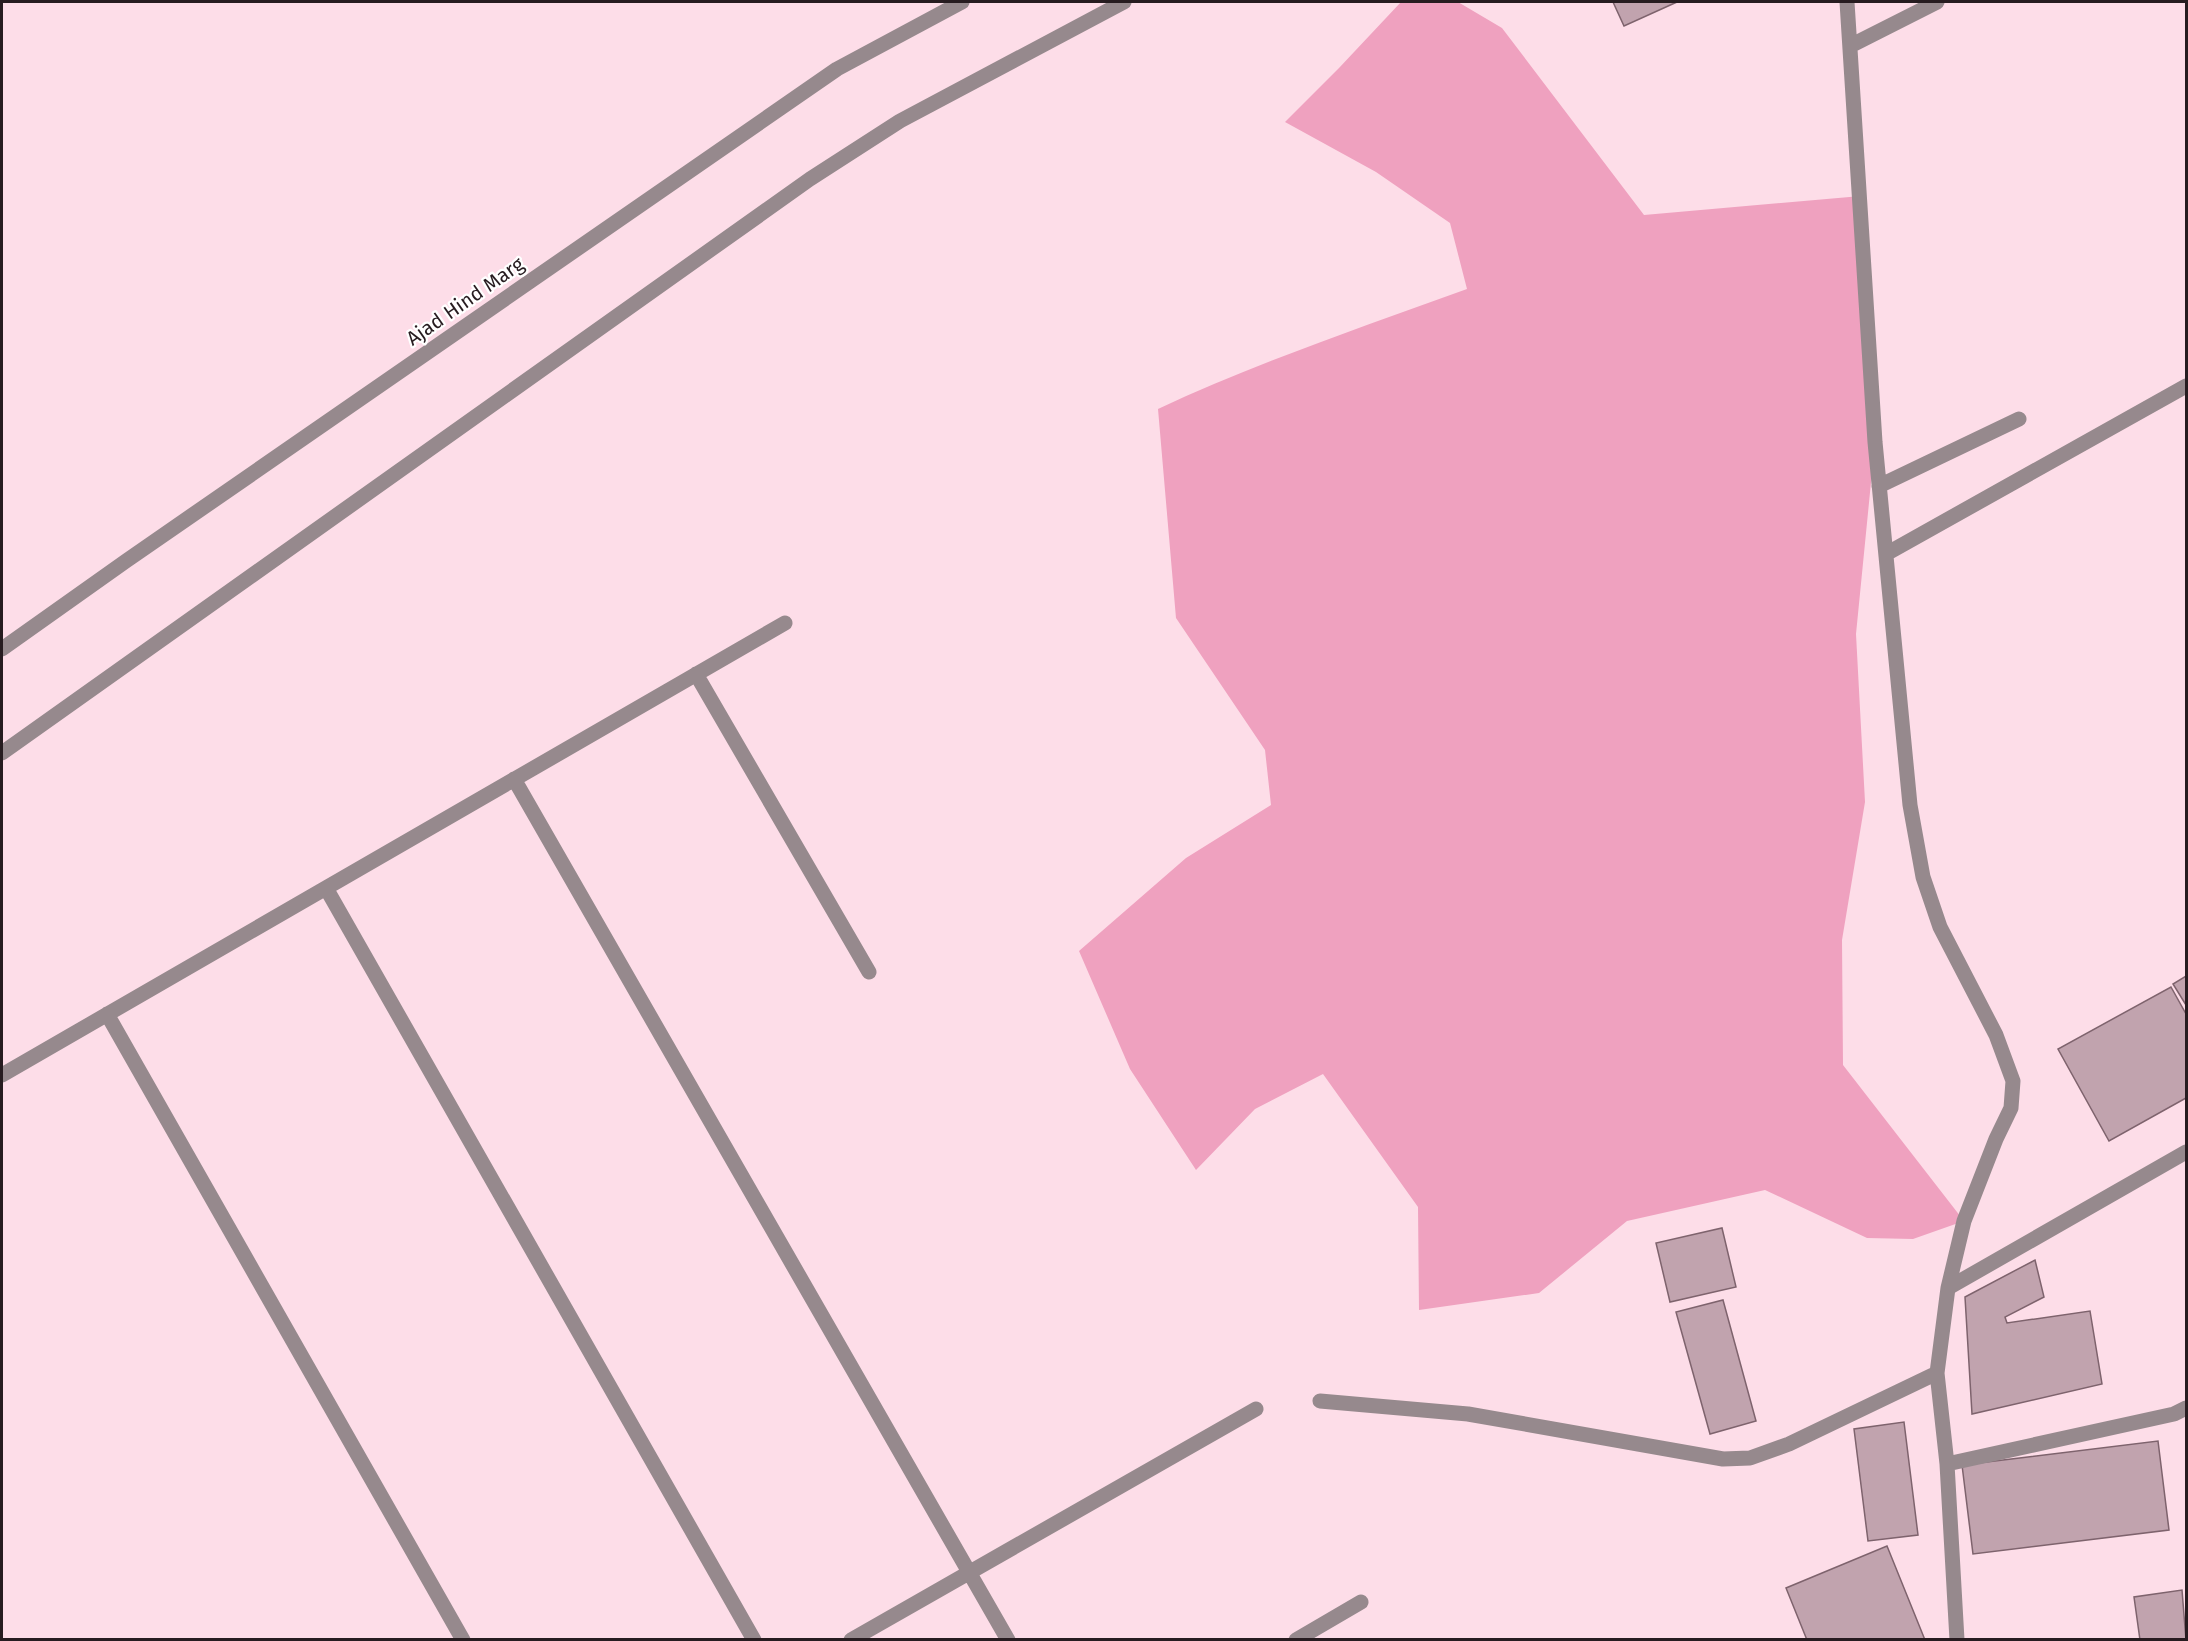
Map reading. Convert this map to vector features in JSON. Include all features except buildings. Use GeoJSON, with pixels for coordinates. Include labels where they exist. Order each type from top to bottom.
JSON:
{"type":"FeatureCollection","features":[{"type":"Feature","properties":{"kind":"street","name":"Ajad Hind Marg"},"geometry":{"type":"LineString","coordinates":[[2,649],[837,69],[962,2]]}},
{"type":"Feature","properties":{"kind":"street"},"geometry":{"type":"LineString","coordinates":[[2,753],[810,179],[900,121],[1124,2]]}},
{"type":"Feature","properties":{"kind":"street"},"geometry":{"type":"LineString","coordinates":[[1847,2],[1879,486],[1910,805],[1923,877],[1940,927],[1996,1035],[2013,1081],[2011,1108],[1996,1139],[1964,1221],[1948,1288],[1937,1373],[1947,1464],[1957,1640]]}},
{"type":"Feature","properties":{"kind":"street"},"geometry":{"type":"LineString","coordinates":[[1850,46],[1937,2]]}},
{"type":"Feature","properties":{"kind":"street"},"geometry":{"type":"LineString","coordinates":[[1886,554],[2187,386]]}},
{"type":"Feature","properties":{"kind":"street"},"geometry":{"type":"LineString","coordinates":[[1879,486],[2019,419]]}},
{"type":"Feature","properties":{"kind":"street"},"geometry":{"type":"LineString","coordinates":[[2,1075],[785,623]]}},
{"type":"Feature","properties":{"kind":"street"},"geometry":{"type":"LineString","coordinates":[[696,674],[869,972]]}},
{"type":"Feature","properties":{"kind":"street"},"geometry":{"type":"LineString","coordinates":[[514,779],[1008,1640]]}},
{"type":"Feature","properties":{"kind":"street"},"geometry":{"type":"LineString","coordinates":[[326,888],[754,1640]]}},
{"type":"Feature","properties":{"kind":"street"},"geometry":{"type":"LineString","coordinates":[[107,1014],[464,1640]]}},
{"type":"Feature","properties":{"kind":"street"},"geometry":{"type":"LineString","coordinates":[[1948,1288],[2187,1152]]}},
{"type":"Feature","properties":{"kind":"street"},"geometry":{"type":"LineString","coordinates":[[1320,1401],[1468,1414],[1724,1459],[1750,1458],[1788,1444],[1937,1373]]}},
{"type":"Feature","properties":{"kind":"street"},"geometry":{"type":"LineString","coordinates":[[851,1640],[1256,1408]]}},
{"type":"Feature","properties":{"kind":"street"},"geometry":{"type":"LineString","coordinates":[[1947,1464],[2174,1414],[2187,1408]]}},
{"type":"Feature","properties":{"kind":"street"},"geometry":{"type":"LineString","coordinates":[[1296,1640],[1361,1602]]}},
{"type":"Feature","properties":{"kind":"shaded area"},"geometry":{"type":"Polygon","coordinates":[[[1401,2],[1458,2],[1502,28],[1644,215],[1861,196],[1875,442],[1856,634],[1865,802],[1842,940],[1843,1065],[1964,1221],[1913,1239],[1867,1238],[1765,1190],[1627,1221],[1539,1293],[1419,1310],[1418,1207],[1323,1074],[1255,1109],[1196,1170],[1130,1069],[1079,951],[1186,858],[1271,805],[1265,750],[1176,618],[1158,409],[1272,360],[1467,289],[1450,223],[1376,172],[1285,122],[1401,2]]]}}]}
